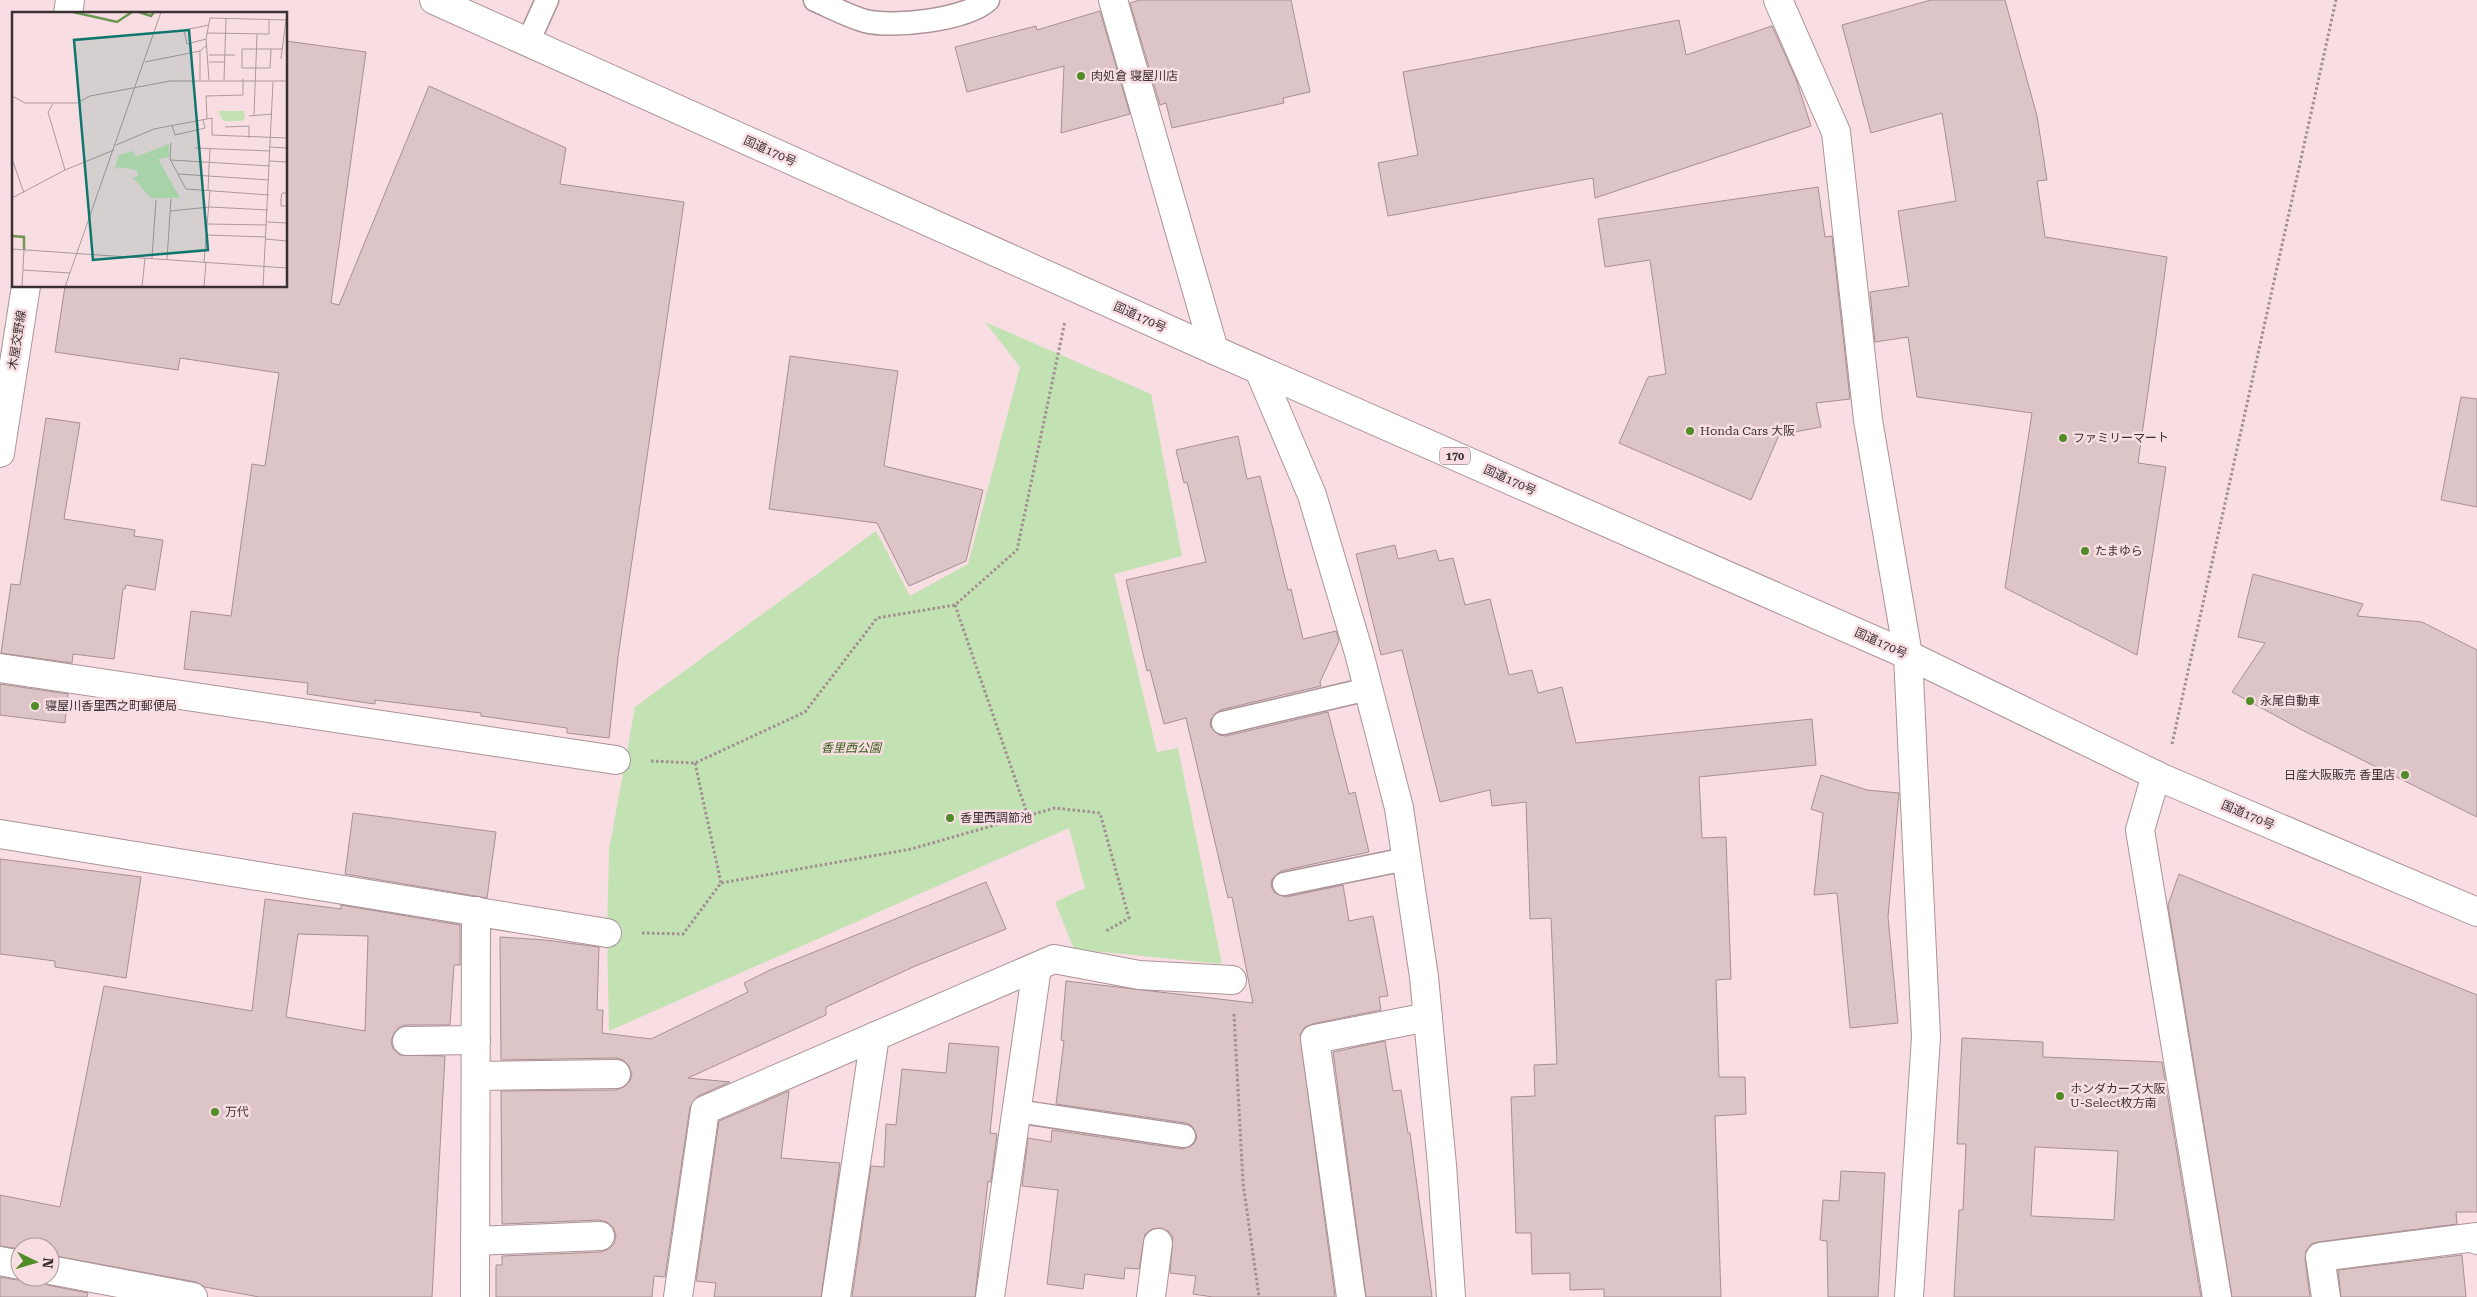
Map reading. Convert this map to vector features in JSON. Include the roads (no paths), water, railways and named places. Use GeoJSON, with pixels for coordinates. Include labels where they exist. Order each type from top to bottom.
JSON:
{"type":"FeatureCollection","features":[{"type":"Feature","properties":{"kind":"main road","name":"国道170号"},"geometry":{"type":"LineString","coordinates":[[434,0],[1072,287],[1908,655],[2160,777],[2477,912]]}},
{"type":"Feature","properties":{"kind":"main road"},"geometry":{"type":"LineString","coordinates":[[1113,0],[1214,350]]}},
{"type":"Feature","properties":{"kind":"main road"},"geometry":{"type":"LineString","coordinates":[[1778,0],[1836,132],[1868,420],[1908,655],[1926,1037],[1909,1297]]}},
{"type":"Feature","properties":{"kind":"main road","name":"木屋交野線"},"geometry":{"type":"LineString","coordinates":[[0,453],[26,288]]}},
{"type":"Feature","properties":{"kind":"main road"},"geometry":{"type":"LineString","coordinates":[[1259,370],[1312,495],[1368,689],[1399,808],[1428,1017],[1442,1165],[1451,1297]]}},
{"type":"Feature","properties":{"kind":"main road"},"geometry":{"type":"LineString","coordinates":[[0,668],[616,760]]}},
{"type":"Feature","properties":{"kind":"main road"},"geometry":{"type":"LineString","coordinates":[[2160,777],[2140,830],[2217,1297]]}},
{"type":"Feature","properties":{"kind":"main road"},"geometry":{"type":"LineString","coordinates":[[0,834],[607,933]]}},
{"type":"Feature","properties":{"kind":"main road"},"geometry":{"type":"LineString","coordinates":[[475,1297],[476,911]]}},
{"type":"Feature","properties":{"kind":"main road"},"geometry":{"type":"LineString","coordinates":[[678,1297],[705,1110],[1054,959],[1139,975],[1232,980]]}},
{"type":"Feature","properties":{"kind":"main road"},"geometry":{"type":"LineString","coordinates":[[990,1297],[1037,967]]}},
{"type":"Feature","properties":{"kind":"main road"},"geometry":{"type":"LineString","coordinates":[[1351,1297],[1315,1039],[1428,1017]]}},
{"type":"Feature","properties":{"kind":"main road"},"geometry":{"type":"LineString","coordinates":[[836,1297],[875,1036]]}},
{"type":"Feature","properties":{"kind":"main road"},"geometry":{"type":"LineString","coordinates":[[407,1041],[476,1040]]}},
{"type":"Feature","properties":{"kind":"main road"},"geometry":{"type":"LineString","coordinates":[[476,1076],[616,1074]]}},
{"type":"Feature","properties":{"kind":"main road"},"geometry":{"type":"LineString","coordinates":[[475,1241],[600,1236]]}},
{"type":"Feature","properties":{"kind":"main road"},"geometry":{"type":"LineString","coordinates":[[2326,1297],[2320,1257],[2477,1237],[2477,1240]]}},
{"type":"Feature","properties":{"kind":"main road"},"geometry":{"type":"LineString","coordinates":[[1152,1297],[1158,1243]]}},
{"type":"Feature","properties":{"kind":"main road"},"geometry":{"type":"LineString","coordinates":[[60,1272],[177,1295]]}},
{"type":"Feature","properties":{"kind":"lane"},"geometry":{"type":"LineString","coordinates":[[528,42],[548,0]]}},
{"type":"Feature","properties":{"kind":"lane"},"geometry":{"type":"LineString","coordinates":[[815,0],[865,21],[902,24],[946,17],[982,5],[988,0]]}},
{"type":"Feature","properties":{"kind":"lane"},"geometry":{"type":"LineString","coordinates":[[1223,724],[1368,689]]}},
{"type":"Feature","properties":{"kind":"lane"},"geometry":{"type":"LineString","coordinates":[[1284,884],[1406,860]]}},
{"type":"Feature","properties":{"kind":"lane"},"geometry":{"type":"LineString","coordinates":[[1016,1111],[1184,1136]]}},
{"type":"Feature","properties":{"kind":"place","name":"肉処倉 寝屋川店"},"geometry":{"type":"Point","coordinates":[1081,76]}},
{"type":"Feature","properties":{"kind":"place","name":"Honda Cars 大阪"},"geometry":{"type":"Point","coordinates":[1690,431]}},
{"type":"Feature","properties":{"kind":"place","name":"ファミリーマート"},"geometry":{"type":"Point","coordinates":[2063,438]}},
{"type":"Feature","properties":{"kind":"place","name":"たまゆら"},"geometry":{"type":"Point","coordinates":[2085,551]}},
{"type":"Feature","properties":{"kind":"place","name":"永尾自動車"},"geometry":{"type":"Point","coordinates":[2250,701]}},
{"type":"Feature","properties":{"kind":"place","name":"寝屋川香里西之町郵便局"},"geometry":{"type":"Point","coordinates":[35,706]}},
{"type":"Feature","properties":{"kind":"place","name":"日産大阪販売 香里店"},"geometry":{"type":"Point","coordinates":[2405,775]}},
{"type":"Feature","properties":{"kind":"place","name":"香里西調節池"},"geometry":{"type":"Point","coordinates":[950,818]}},
{"type":"Feature","properties":{"kind":"place","name":"ホンダカーズ大阪 U-Select枚方南"},"geometry":{"type":"Point","coordinates":[2060,1096]}},
{"type":"Feature","properties":{"kind":"place","name":"万代"},"geometry":{"type":"Point","coordinates":[215,1112]}},
{"type":"Feature","properties":{"kind":"park label","name":"香里西公園"},"geometry":{"type":"Point","coordinates":[851,748]}}]}
